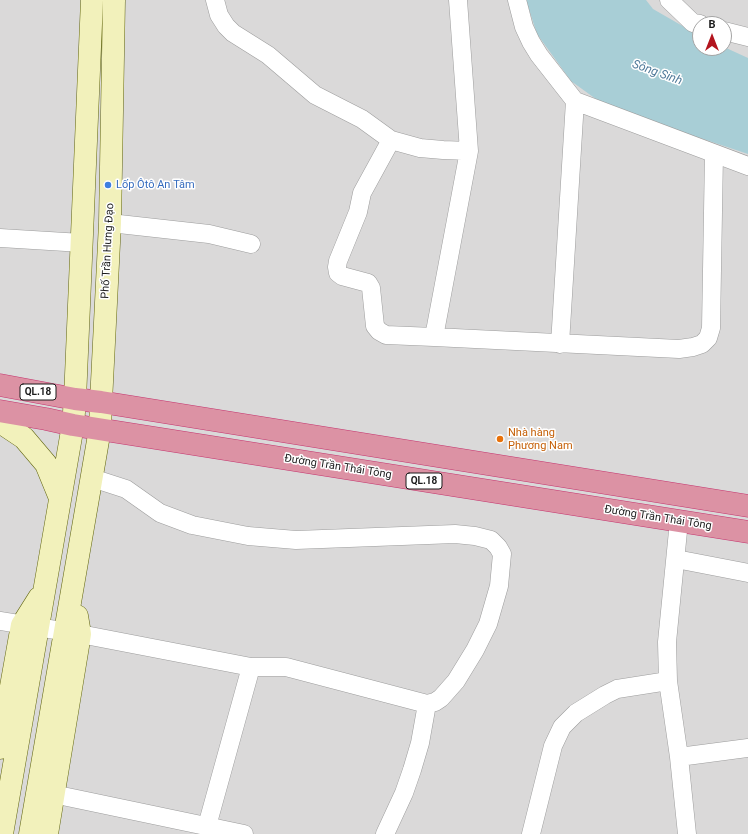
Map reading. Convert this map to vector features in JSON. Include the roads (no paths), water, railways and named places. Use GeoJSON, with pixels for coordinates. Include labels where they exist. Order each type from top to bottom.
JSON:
{"type":"FeatureCollection","features":[{"type":"Feature","properties":{"kind":"highway","name":"QL.18"},"geometry":{"type":"LineString","coordinates":[[0,385],[75,399],[748,506]]}},
{"type":"Feature","properties":{"kind":"highway","name":"Đường Trần Thái Tông"},"geometry":{"type":"LineString","coordinates":[[0,411],[73,425],[748,532]]}},
{"type":"Feature","properties":{"kind":"main road"},"geometry":{"type":"LineString","coordinates":[[0,748],[30,626],[44,588],[73,425],[92,0]]}},
{"type":"Feature","properties":{"kind":"main road","name":"Phố Trần Hưng Đạo"},"geometry":{"type":"LineString","coordinates":[[73,633],[72,593],[100,429],[110,223],[114,0]]}},
{"type":"Feature","properties":{"kind":"main road"},"geometry":{"type":"LineString","coordinates":[[0,422],[24,438],[46,464],[60,498]]}},
{"type":"Feature","properties":{"kind":"main road"},"geometry":{"type":"LineString","coordinates":[[2,834],[30,626]]}},
{"type":"Feature","properties":{"kind":"main road"},"geometry":{"type":"LineString","coordinates":[[47,834],[73,633]]}},
{"type":"Feature","properties":{"kind":"main road"},"geometry":{"type":"LineString","coordinates":[[30,834],[73,633]]}},
{"type":"Feature","properties":{"kind":"street"},"geometry":{"type":"LineString","coordinates":[[215,0],[219,15],[226,26],[234,33],[268,55],[314,95],[362,119],[391,140],[420,148],[469,151]]}},
{"type":"Feature","properties":{"kind":"street"},"geometry":{"type":"LineString","coordinates":[[434,337],[469,151],[458,0]]}},
{"type":"Feature","properties":{"kind":"street"},"geometry":{"type":"LineString","coordinates":[[518,0],[524,27],[531,42],[539,55],[575,101],[748,166]]}},
{"type":"Feature","properties":{"kind":"street"},"geometry":{"type":"LineString","coordinates":[[668,0],[692,21]]}},
{"type":"Feature","properties":{"kind":"street"},"geometry":{"type":"LineString","coordinates":[[732,33],[748,37]]}},
{"type":"Feature","properties":{"kind":"street"},"geometry":{"type":"LineString","coordinates":[[560,344],[575,101]]}},
{"type":"Feature","properties":{"kind":"street"},"geometry":{"type":"LineString","coordinates":[[391,140],[362,193],[358,212],[338,261],[337,267],[338,273],[342,276],[368,283],[371,288],[375,326],[379,332],[386,335],[560,344],[678,349],[702,344],[708,338],[711,328],[714,154]]}},
{"type":"Feature","properties":{"kind":"street"},"geometry":{"type":"LineString","coordinates":[[110,223],[209,234],[251,244]]}},
{"type":"Feature","properties":{"kind":"street"},"geometry":{"type":"LineString","coordinates":[[0,238],[82,243]]}},
{"type":"Feature","properties":{"kind":"street"},"geometry":{"type":"LineString","coordinates":[[0,621],[73,633],[251,667],[286,667],[427,704],[435,702],[456,681],[475,650],[488,624],[499,586],[502,554],[498,546],[491,540],[475,536],[455,534],[296,540],[248,536],[192,525],[160,513],[126,489],[92,478]]}},
{"type":"Feature","properties":{"kind":"street"},"geometry":{"type":"LineString","coordinates":[[679,521],[667,642],[668,681],[679,757],[687,834]]}},
{"type":"Feature","properties":{"kind":"street"},"geometry":{"type":"LineString","coordinates":[[676,559],[748,573]]}},
{"type":"Feature","properties":{"kind":"street"},"geometry":{"type":"LineString","coordinates":[[207,826],[251,667]]}},
{"type":"Feature","properties":{"kind":"street"},"geometry":{"type":"LineString","coordinates":[[531,834],[553,746],[562,727],[576,713],[617,689],[668,681]]}},
{"type":"Feature","properties":{"kind":"street"},"geometry":{"type":"LineString","coordinates":[[385,834],[404,793],[412,770],[420,743],[427,704]]}},
{"type":"Feature","properties":{"kind":"street"},"geometry":{"type":"LineString","coordinates":[[679,757],[748,748]]}},
{"type":"Feature","properties":{"kind":"street"},"geometry":{"type":"LineString","coordinates":[[53,794],[244,834]]}},
{"type":"Feature","properties":{"kind":"water","name":"Sông Sinh"},"geometry":{"type":"Polygon","coordinates":[[[526,0],[646,0],[653,9],[692,31],[692,56],[732,56],[732,51],[748,58],[748,154],[607,107],[571,81],[537,34],[526,0]]]}},
{"type":"Feature","properties":{"kind":"place","name":"Lốp Ôtô An Tâm"},"geometry":{"type":"Point","coordinates":[108,185]}},
{"type":"Feature","properties":{"kind":"place","name":"Nhà hàng Phương Nam"},"geometry":{"type":"Point","coordinates":[500,439]}}]}
